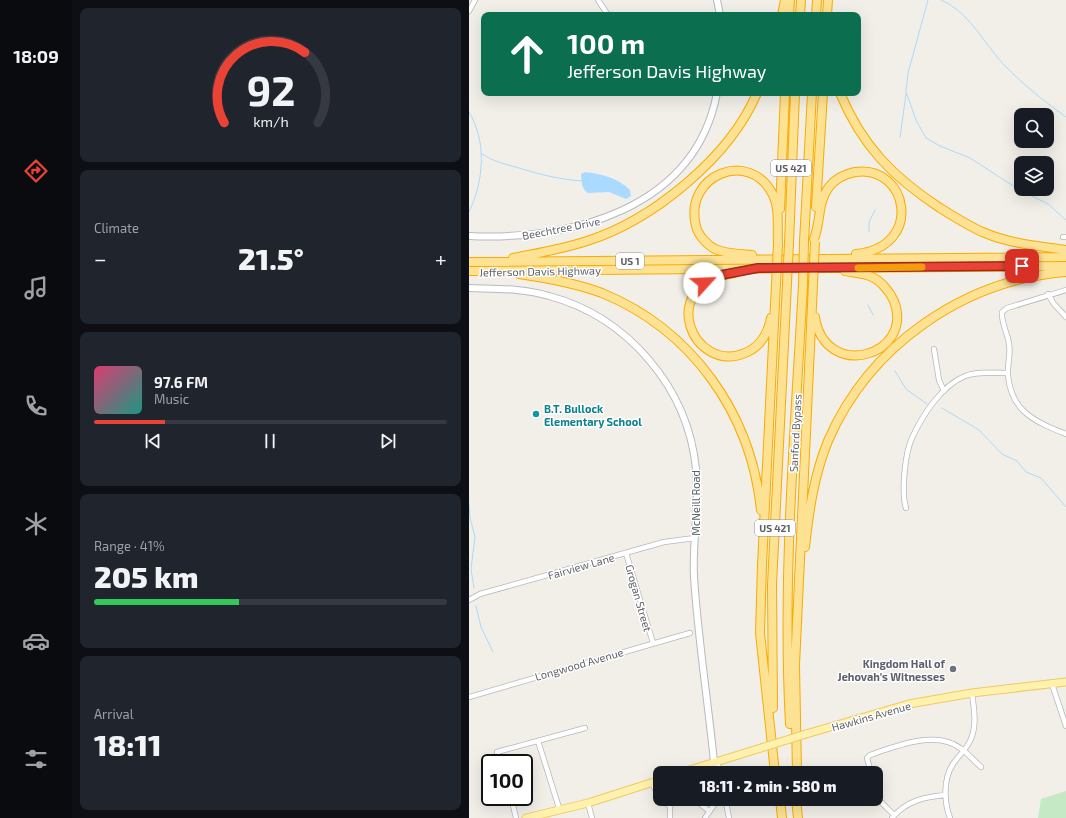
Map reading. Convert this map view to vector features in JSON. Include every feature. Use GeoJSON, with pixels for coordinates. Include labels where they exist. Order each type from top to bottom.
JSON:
{"type":"FeatureCollection","features":[{"type":"Feature","properties":{"kind":"highway"},"geometry":{"type":"LineString","coordinates":[[783,12],[785,0]]}},
{"type":"Feature","properties":{"kind":"highway"},"geometry":{"type":"LineString","coordinates":[[789,12],[790,0]]}},
{"type":"Feature","properties":{"kind":"highway"},"geometry":{"type":"LineString","coordinates":[[800,12],[801,0]]}},
{"type":"Feature","properties":{"kind":"highway"},"geometry":{"type":"LineString","coordinates":[[816,12],[817,0]]}},
{"type":"Feature","properties":{"kind":"highway"},"geometry":{"type":"LineString","coordinates":[[828,0],[828,12]]}},
{"type":"Feature","properties":{"kind":"highway"},"geometry":{"type":"LineString","coordinates":[[492,262],[587,241],[628,224],[661,204],[699,173],[711,160],[746,113],[755,96]]}},
{"type":"Feature","properties":{"kind":"highway"},"geometry":{"type":"LineString","coordinates":[[761,565],[785,96]]}},
{"type":"Feature","properties":{"kind":"highway","name":"Sanford Bypass"},"geometry":{"type":"LineString","coordinates":[[777,766],[773,707],[771,625],[795,96]]}},
{"type":"Feature","properties":{"kind":"highway","name":"Sanford Bypass"},"geometry":{"type":"LineString","coordinates":[[794,766],[788,691],[787,621],[812,96]]}},
{"type":"Feature","properties":{"kind":"highway"},"geometry":{"type":"LineString","coordinates":[[795,766],[795,665],[823,96]]}},
{"type":"Feature","properties":{"kind":"highway"},"geometry":{"type":"LineString","coordinates":[[842,96],[861,134],[875,154],[896,176],[914,191],[959,220],[985,233],[1022,244],[1066,250]]}},
{"type":"Feature","properties":{"kind":"highway"},"geometry":{"type":"LineString","coordinates":[[768,259],[754,255],[721,251],[715,249],[704,239],[697,230],[694,217],[695,204],[701,189],[711,179],[729,171],[749,173],[757,177],[766,184],[773,195],[776,208],[778,244]]}},
{"type":"Feature","properties":{"kind":"highway"},"geometry":{"type":"LineString","coordinates":[[815,241],[824,194],[834,182],[851,173],[860,171],[880,176],[890,183],[897,193],[901,205],[902,219],[897,233],[890,241],[873,251],[840,259]]}},
{"type":"Feature","properties":{"kind":"highway","name":"Jefferson Davis Highway"},"geometry":{"type":"LineString","coordinates":[[469,262],[1066,257]]}},
{"type":"Feature","properties":{"kind":"highway","name":"Jefferson Davis Highway"},"geometry":{"type":"LineString","coordinates":[[469,271],[1066,266]]}},
{"type":"Feature","properties":{"kind":"highway"},"geometry":{"type":"LineString","coordinates":[[758,268],[721,275],[710,279],[696,291],[691,301],[689,313],[690,327],[694,337],[701,346],[711,352],[729,357],[739,356],[758,344],[765,335],[770,323],[776,286]]}},
{"type":"Feature","properties":{"kind":"highway"},"geometry":{"type":"LineString","coordinates":[[813,284],[817,331],[827,345],[839,353],[856,356],[865,356],[878,350],[889,340],[895,326],[896,307],[893,299],[888,290],[871,277],[839,269]]}},
{"type":"Feature","properties":{"kind":"highway"},"geometry":{"type":"LineString","coordinates":[[494,270],[564,282],[613,298],[654,322],[694,357],[723,395],[747,445],[755,472],[760,498],[760,633],[776,766]]}},
{"type":"Feature","properties":{"kind":"highway"},"geometry":{"type":"LineString","coordinates":[[798,608],[814,483],[828,441],[842,413],[866,378],[889,352],[919,327],[951,306],[988,289],[1037,275],[1066,272]]}},
{"type":"Feature","properties":{"kind":"highway"},"geometry":{"type":"LineString","coordinates":[[781,806],[782,818]]}},
{"type":"Feature","properties":{"kind":"highway"},"geometry":{"type":"LineString","coordinates":[[797,806],[798,818]]}},
{"type":"Feature","properties":{"kind":"main road","name":"Hawkins Avenue"},"geometry":{"type":"LineString","coordinates":[[702,766],[909,704],[972,693],[1066,682]]}},
{"type":"Feature","properties":{"kind":"main road"},"geometry":{"type":"LineString","coordinates":[[526,818],[559,811],[653,782]]}},
{"type":"Feature","properties":{"kind":"street"},"geometry":{"type":"LineString","coordinates":[[469,11],[475,0]]}},
{"type":"Feature","properties":{"kind":"street"},"geometry":{"type":"LineString","coordinates":[[599,0],[606,12]]}},
{"type":"Feature","properties":{"kind":"street"},"geometry":{"type":"LineString","coordinates":[[717,0],[719,12]]}},
{"type":"Feature","properties":{"kind":"street","name":"Beechtree Drive"},"geometry":{"type":"LineString","coordinates":[[469,236],[530,236],[607,218],[628,209],[659,189],[681,168],[696,147],[707,124],[716,96]]}},
{"type":"Feature","properties":{"kind":"street","name":"McNeill Road"},"geometry":{"type":"LineString","coordinates":[[469,288],[529,291],[572,303],[595,314],[614,326],[649,359],[659,371],[676,399],[694,452],[697,495],[694,577],[714,762]]}},
{"type":"Feature","properties":{"kind":"street"},"geometry":{"type":"LineString","coordinates":[[1066,290],[1048,294],[1007,308],[1002,312],[1001,317],[1009,344],[1009,385],[1014,399],[1029,417],[1040,424],[1066,434]]}},
{"type":"Feature","properties":{"kind":"street"},"geometry":{"type":"LineString","coordinates":[[1048,294],[1054,304],[1066,317]]}},
{"type":"Feature","properties":{"kind":"street"},"geometry":{"type":"LineString","coordinates":[[934,349],[939,380],[944,391]]}},
{"type":"Feature","properties":{"kind":"street"},"geometry":{"type":"LineString","coordinates":[[906,508],[904,501],[904,477],[911,440],[921,421],[944,391],[956,381],[971,374],[1008,373]]}},
{"type":"Feature","properties":{"kind":"street","name":"Fairview Lane"},"geometry":{"type":"LineString","coordinates":[[469,600],[480,594],[664,542],[695,538]]}},
{"type":"Feature","properties":{"kind":"street","name":"Grogan Street"},"geometry":{"type":"LineString","coordinates":[[626,553],[653,643]]}},
{"type":"Feature","properties":{"kind":"street","name":"Longwood Avenue"},"geometry":{"type":"LineString","coordinates":[[469,697],[690,633]]}},
{"type":"Feature","properties":{"kind":"street"},"geometry":{"type":"LineString","coordinates":[[1052,684],[1066,726]]}},
{"type":"Feature","properties":{"kind":"street"},"geometry":{"type":"LineString","coordinates":[[950,818],[945,795],[952,765],[970,741],[973,733],[975,716],[972,693]]}},
{"type":"Feature","properties":{"kind":"street"},"geometry":{"type":"LineString","coordinates":[[498,754],[497,752],[585,728]]}},
{"type":"Feature","properties":{"kind":"street"},"geometry":{"type":"LineString","coordinates":[[869,766],[867,758],[871,754],[922,740],[936,739],[945,740],[963,750],[981,767]]}},
{"type":"Feature","properties":{"kind":"street"},"geometry":{"type":"LineString","coordinates":[[538,741],[559,811]]}},
{"type":"Feature","properties":{"kind":"street"},"geometry":{"type":"LineString","coordinates":[[714,762],[714,766]]}},
{"type":"Feature","properties":{"kind":"street"},"geometry":{"type":"LineString","coordinates":[[714,762],[716,766]]}},
{"type":"Feature","properties":{"kind":"street"},"geometry":{"type":"LineString","coordinates":[[883,805],[893,817],[904,806],[920,798],[945,795]]}},
{"type":"Feature","properties":{"kind":"street"},"geometry":{"type":"LineString","coordinates":[[587,803],[592,818]]}},
{"type":"Feature","properties":{"kind":"street"},"geometry":{"type":"LineString","coordinates":[[513,806],[516,818]]}},
{"type":"Feature","properties":{"kind":"street"},"geometry":{"type":"LineString","coordinates":[[670,806],[670,818]]}},
{"type":"Feature","properties":{"kind":"street"},"geometry":{"type":"LineString","coordinates":[[703,806],[709,811]]}},
{"type":"Feature","properties":{"kind":"street"},"geometry":{"type":"LineString","coordinates":[[705,818],[713,806]]}},
{"type":"Feature","properties":{"kind":"street"},"geometry":{"type":"LineString","coordinates":[[728,806],[729,818]]}},
{"type":"Feature","properties":{"kind":"green space"},"geometry":{"type":"Polygon","coordinates":[[[1066,791],[1066,818],[1038,818],[1041,799],[1066,791]]]}},
{"type":"Feature","properties":{"kind":"water"},"geometry":{"type":"Polygon","coordinates":[[[585,172],[604,175],[620,182],[630,190],[631,196],[626,199],[609,192],[588,193],[584,189],[582,182],[581,174],[585,172]]]}},
{"type":"Feature","properties":{"kind":"waterway"},"geometry":{"type":"LineString","coordinates":[[906,91],[908,73],[928,0]]}},
{"type":"Feature","properties":{"kind":"waterway"},"geometry":{"type":"LineString","coordinates":[[941,0],[952,6],[969,21],[999,59],[1014,75],[1035,94],[1066,117]]}},
{"type":"Feature","properties":{"kind":"waterway"},"geometry":{"type":"LineString","coordinates":[[906,92],[916,120],[926,138],[940,146],[970,158],[1018,189],[1048,204],[1066,220]]}},
{"type":"Feature","properties":{"kind":"waterway"},"geometry":{"type":"LineString","coordinates":[[900,137],[906,94]]}},
{"type":"Feature","properties":{"kind":"waterway"},"geometry":{"type":"LineString","coordinates":[[469,112],[479,136],[481,149],[478,188],[469,212]]}},
{"type":"Feature","properties":{"kind":"waterway"},"geometry":{"type":"LineString","coordinates":[[482,154],[491,159],[535,173],[582,181]]}},
{"type":"Feature","properties":{"kind":"waterway"},"geometry":{"type":"LineString","coordinates":[[869,232],[869,222],[875,210]]}},
{"type":"Feature","properties":{"kind":"waterway"},"geometry":{"type":"LineString","coordinates":[[868,305],[873,315]]}},
{"type":"Feature","properties":{"kind":"waterway"},"geometry":{"type":"LineString","coordinates":[[895,371],[906,389],[927,404]]}},
{"type":"Feature","properties":{"kind":"waterway"},"geometry":{"type":"LineString","coordinates":[[942,408],[979,430],[1002,454],[1017,461],[1026,472],[1041,478],[1066,507]]}},
{"type":"Feature","properties":{"kind":"waterway"},"geometry":{"type":"LineString","coordinates":[[469,504],[470,518],[475,537],[471,569],[474,588]]}},
{"type":"Feature","properties":{"kind":"waterway"},"geometry":{"type":"LineString","coordinates":[[476,606],[481,627],[493,652]]}},
{"type":"Feature","properties":{"kind":"slow traffic"},"geometry":{"type":"LineString","coordinates":[[858,268],[922,267]]}},
{"type":"Feature","properties":{"kind":"place","name":"B.T. Bullock Elementary School"},"geometry":{"type":"Point","coordinates":[536,414]}},
{"type":"Feature","properties":{"kind":"place","name":"Kingdom Hall of Jehovah’s Witnesses"},"geometry":{"type":"Point","coordinates":[953,669]}},
{"type":"Feature","properties":{"kind":"route"},"geometry":{"type":"LineString","coordinates":[[704,283],[721,275],[758,268],[839,269],[1022,266]]}}]}
